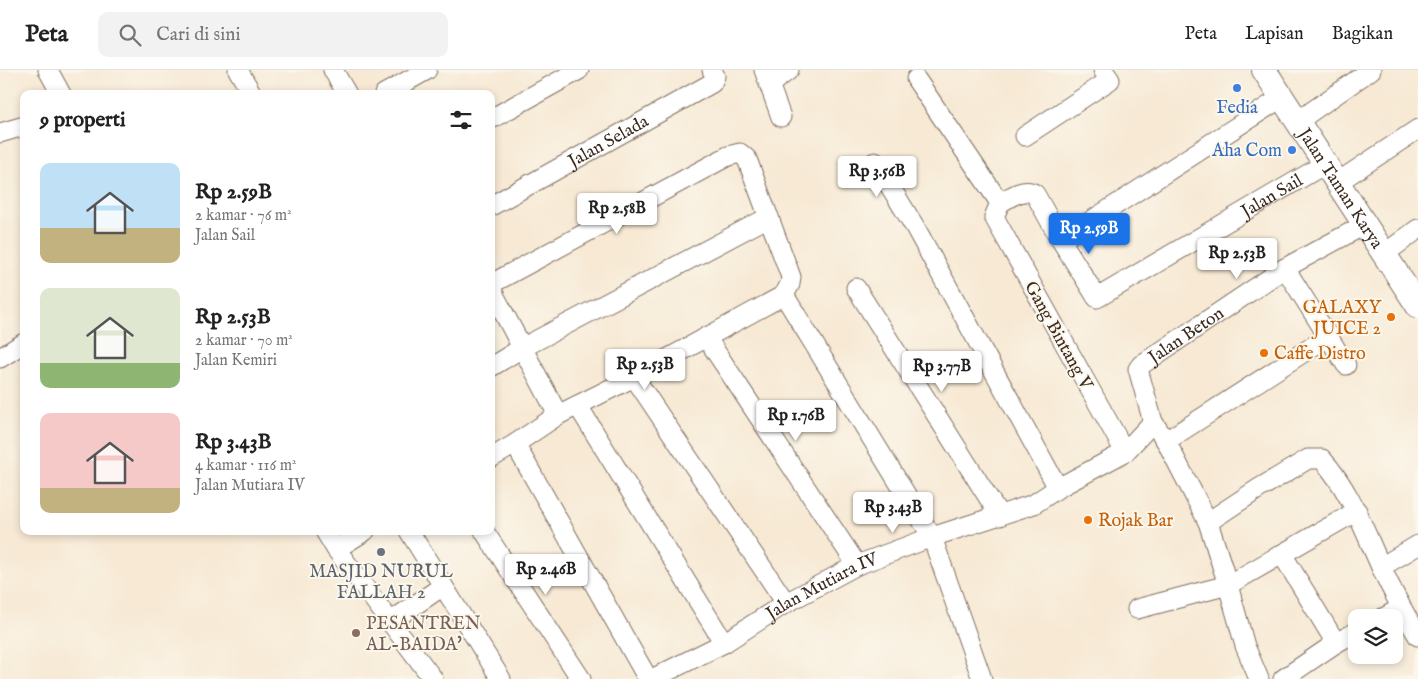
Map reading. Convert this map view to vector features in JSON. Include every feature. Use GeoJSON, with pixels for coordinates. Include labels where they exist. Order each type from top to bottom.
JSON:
{"type":"FeatureCollection","features":[{"type":"Feature","properties":{"kind":"street"},"geometry":{"type":"LineString","coordinates":[[48,70],[59,90]]}},
{"type":"Feature","properties":{"kind":"street"},"geometry":{"type":"LineString","coordinates":[[238,70],[250,90]]}},
{"type":"Feature","properties":{"kind":"street"},"geometry":{"type":"LineString","coordinates":[[333,70],[345,90]]}},
{"type":"Feature","properties":{"kind":"street"},"geometry":{"type":"LineString","coordinates":[[391,90],[425,70]]}},
{"type":"Feature","properties":{"kind":"street"},"geometry":{"type":"LineString","coordinates":[[495,117],[579,70]]}},
{"type":"Feature","properties":{"kind":"street","name":"Jalan Selada"},"geometry":{"type":"LineString","coordinates":[[495,204],[712,83],[715,76],[712,70]]}},
{"type":"Feature","properties":{"kind":"street"},"geometry":{"type":"LineString","coordinates":[[781,117],[767,77],[789,70]]}},
{"type":"Feature","properties":{"kind":"street"},"geometry":{"type":"LineString","coordinates":[[1024,136],[1110,80],[1103,70]]}},
{"type":"Feature","properties":{"kind":"street","name":"Jalan Taman Karya"},"geometry":{"type":"LineString","coordinates":[[1264,70],[1418,306]]}},
{"type":"Feature","properties":{"kind":"street"},"geometry":{"type":"LineString","coordinates":[[1298,121],[1371,70]]}},
{"type":"Feature","properties":{"kind":"street","name":"Gang Bintang V"},"geometry":{"type":"LineString","coordinates":[[916,79],[997,210],[1124,452]]}},
{"type":"Feature","properties":{"kind":"street"},"geometry":{"type":"LineString","coordinates":[[997,210],[1023,192],[1030,191],[1036,194],[1059,237],[1066,237],[1281,98]]}},
{"type":"Feature","properties":{"kind":"street"},"geometry":{"type":"LineString","coordinates":[[0,133],[20,127]]}},
{"type":"Feature","properties":{"kind":"street","name":"Jalan Sail"},"geometry":{"type":"LineString","coordinates":[[1059,237],[1096,298],[1418,129]]}},
{"type":"Feature","properties":{"kind":"street"},"geometry":{"type":"LineString","coordinates":[[495,282],[728,156],[740,153],[747,159],[791,277],[790,284],[784,295],[634,377],[558,415],[495,456]]}},
{"type":"Feature","properties":{"kind":"street"},"geometry":{"type":"LineString","coordinates":[[875,162],[915,227],[1058,488]]}},
{"type":"Feature","properties":{"kind":"street"},"geometry":{"type":"LineString","coordinates":[[495,365],[522,348],[768,216]]}},
{"type":"Feature","properties":{"kind":"street","name":"Jalan Beton"},"geometry":{"type":"LineString","coordinates":[[1153,422],[1138,369],[1141,365],[1285,268],[1364,225]]}},
{"type":"Feature","properties":{"kind":"street"},"geometry":{"type":"LineString","coordinates":[[1383,255],[1418,229]]}},
{"type":"Feature","properties":{"kind":"street"},"geometry":{"type":"LineString","coordinates":[[1285,268],[1346,365]]}},
{"type":"Feature","properties":{"kind":"street"},"geometry":{"type":"LineString","coordinates":[[856,288],[1000,516]]}},
{"type":"Feature","properties":{"kind":"street"},"geometry":{"type":"LineString","coordinates":[[784,295],[932,537],[982,679]]}},
{"type":"Feature","properties":{"kind":"street"},"geometry":{"type":"LineString","coordinates":[[495,297],[558,415]]}},
{"type":"Feature","properties":{"kind":"street"},"geometry":{"type":"LineString","coordinates":[[1166,441],[1329,336]]}},
{"type":"Feature","properties":{"kind":"street"},"geometry":{"type":"LineString","coordinates":[[706,337],[857,566]]}},
{"type":"Feature","properties":{"kind":"street"},"geometry":{"type":"LineString","coordinates":[[0,358],[20,346]]}},
{"type":"Feature","properties":{"kind":"street"},"geometry":{"type":"LineString","coordinates":[[634,377],[786,604]]}},
{"type":"Feature","properties":{"kind":"street"},"geometry":{"type":"LineString","coordinates":[[578,406],[724,643]]}},
{"type":"Feature","properties":{"kind":"street"},"geometry":{"type":"LineString","coordinates":[[1153,422],[1166,441],[1208,522],[1245,646],[1260,679]]}},
{"type":"Feature","properties":{"kind":"street","name":"Jalan Mutiara IV"},"geometry":{"type":"LineString","coordinates":[[652,679],[724,643],[786,604],[857,566],[932,537],[1034,504],[1058,488],[1124,452],[1153,422]]}},
{"type":"Feature","properties":{"kind":"street"},"geometry":{"type":"LineString","coordinates":[[515,444],[648,679]]}},
{"type":"Feature","properties":{"kind":"street"},"geometry":{"type":"LineString","coordinates":[[1208,522],[1308,459],[1322,459],[1335,473],[1357,511],[1401,608],[1418,636]]}},
{"type":"Feature","properties":{"kind":"street"},"geometry":{"type":"LineString","coordinates":[[1137,609],[1228,585],[1357,511]]}},
{"type":"Feature","properties":{"kind":"street"},"geometry":{"type":"LineString","coordinates":[[328,535],[336,549],[433,679]]}},
{"type":"Feature","properties":{"kind":"street"},"geometry":{"type":"LineString","coordinates":[[336,549],[359,535]]}},
{"type":"Feature","properties":{"kind":"street"},"geometry":{"type":"LineString","coordinates":[[411,535],[501,679]]}},
{"type":"Feature","properties":{"kind":"street"},"geometry":{"type":"LineString","coordinates":[[487,535],[581,679]]}},
{"type":"Feature","properties":{"kind":"street"},"geometry":{"type":"LineString","coordinates":[[1381,567],[1418,545]]}},
{"type":"Feature","properties":{"kind":"street"},"geometry":{"type":"LineString","coordinates":[[1282,554],[1336,643]]}},
{"type":"Feature","properties":{"kind":"street"},"geometry":{"type":"LineString","coordinates":[[390,622],[443,586]]}},
{"type":"Feature","properties":{"kind":"street"},"geometry":{"type":"LineString","coordinates":[[1283,679],[1348,636]]}},
{"type":"Feature","properties":{"kind":"place","name":"Fedia"},"geometry":{"type":"Point","coordinates":[1237,88]}},
{"type":"Feature","properties":{"kind":"place","name":"Aha Com"},"geometry":{"type":"Point","coordinates":[1292,150]}},
{"type":"Feature","properties":{"kind":"place","name":"GALAXY JUICE 2"},"geometry":{"type":"Point","coordinates":[1391,317]}},
{"type":"Feature","properties":{"kind":"place","name":"Caffe Distro"},"geometry":{"type":"Point","coordinates":[1264,353]}},
{"type":"Feature","properties":{"kind":"place","name":"Rojak Bar"},"geometry":{"type":"Point","coordinates":[1088,520]}},
{"type":"Feature","properties":{"kind":"place","name":"MASJID NURUL FALLAH 2"},"geometry":{"type":"Point","coordinates":[381,552]}},
{"type":"Feature","properties":{"kind":"place","name":"PESANTREN AL-BAIDA'"},"geometry":{"type":"Point","coordinates":[356,633]}}]}
